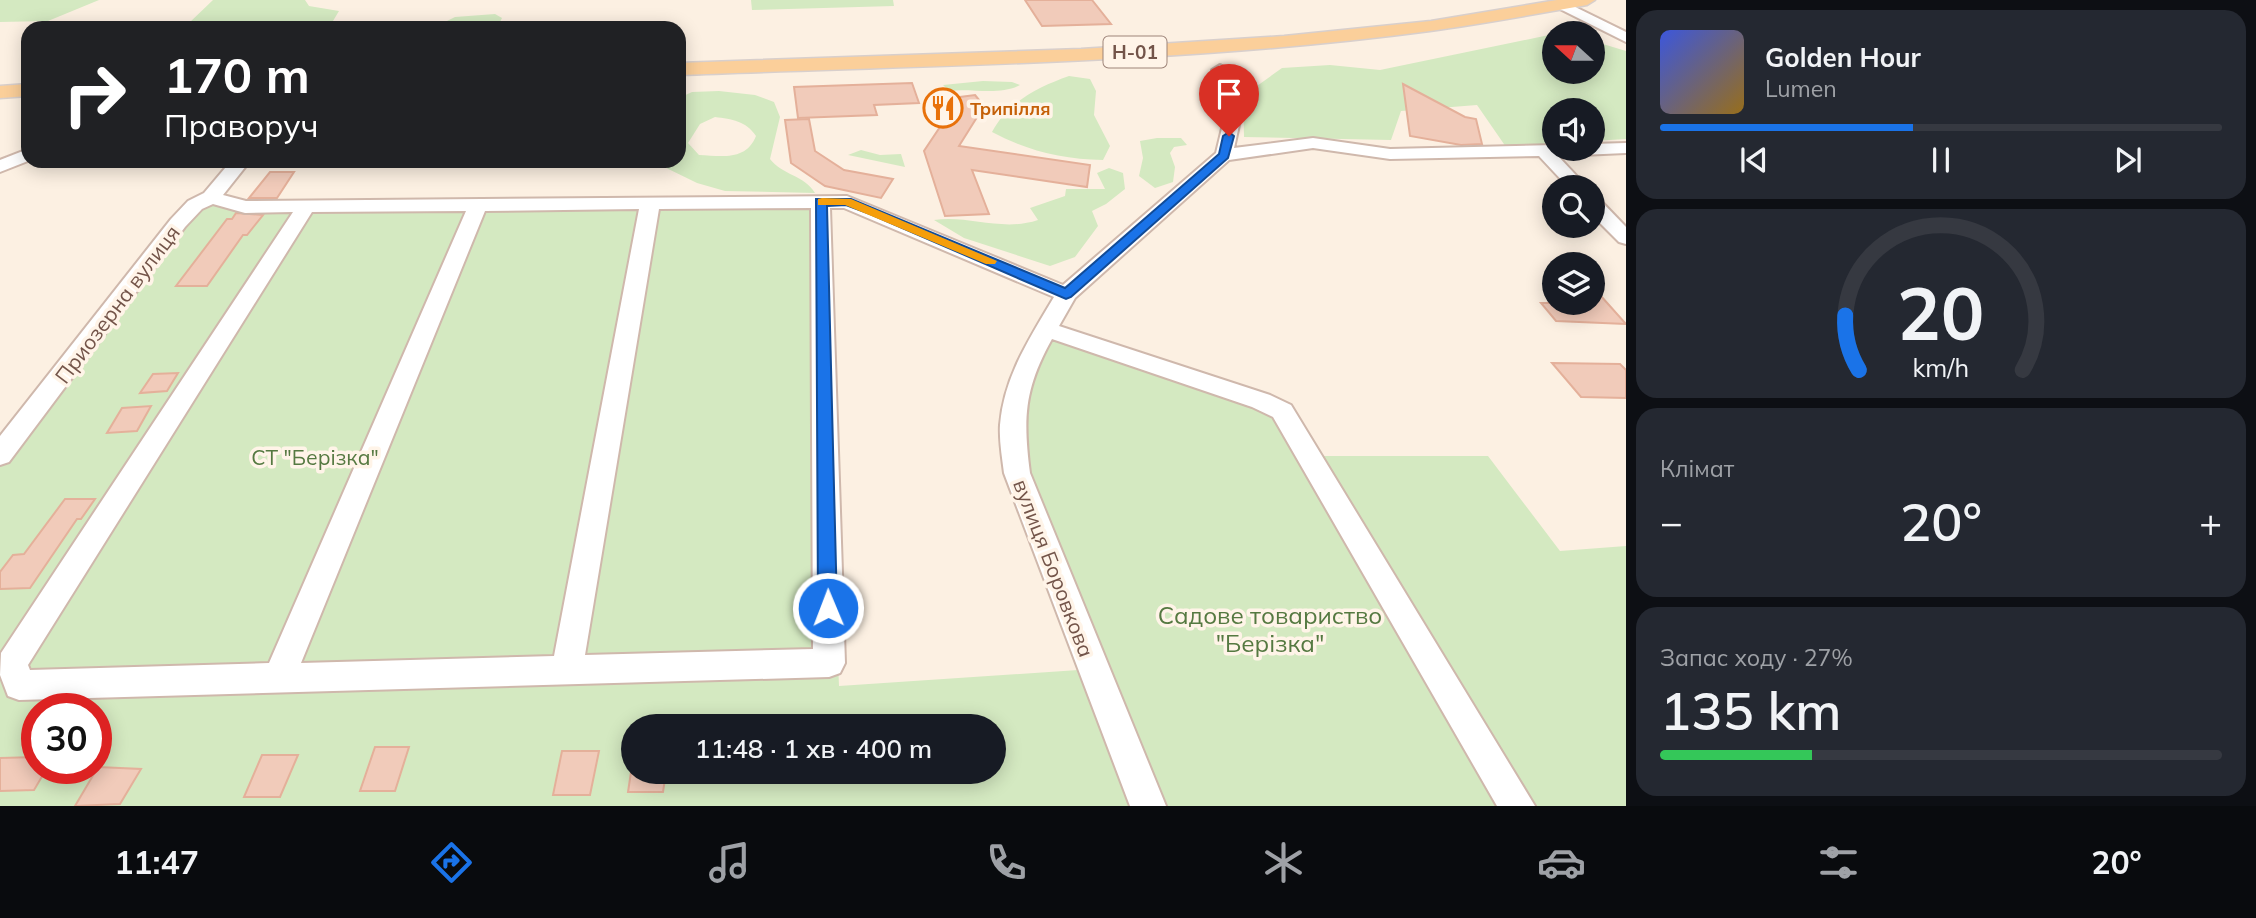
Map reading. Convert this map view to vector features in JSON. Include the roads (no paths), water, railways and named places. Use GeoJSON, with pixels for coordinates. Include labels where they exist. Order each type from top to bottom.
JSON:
{"type":"FeatureCollection","features":[{"type":"Feature","properties":{"kind":"main road","name":"Н-01"},"geometry":{"type":"LineString","coordinates":[[686,53],[1135,39],[1329,24],[1511,0]]}},
{"type":"Feature","properties":{"kind":"main road","name":"Н-01"},"geometry":{"type":"LineString","coordinates":[[686,69],[1198,48],[1360,35],[1565,6],[1587,0]]}},
{"type":"Feature","properties":{"kind":"main road"},"geometry":{"type":"LineString","coordinates":[[0,74],[21,73]]}},
{"type":"Feature","properties":{"kind":"main road"},"geometry":{"type":"LineString","coordinates":[[0,92],[21,90]]}},
{"type":"Feature","properties":{"kind":"street"},"geometry":{"type":"LineString","coordinates":[[1565,6],[1626,38]]}},
{"type":"Feature","properties":{"kind":"street"},"geometry":{"type":"LineString","coordinates":[[1220,70],[1233,116],[1224,155],[1312,143],[1390,154],[1542,151]]}},
{"type":"Feature","properties":{"kind":"street"},"geometry":{"type":"LineString","coordinates":[[1605,149],[1626,148]]}},
{"type":"Feature","properties":{"kind":"street","name":"вулиця Боровкова"},"geometry":{"type":"LineString","coordinates":[[1148,806],[1017,473],[1012,427],[1017,389],[1031,355],[1048,330],[1066,294],[1224,155]]}},
{"type":"Feature","properties":{"kind":"street"},"geometry":{"type":"LineString","coordinates":[[0,167],[21,157]]}},
{"type":"Feature","properties":{"kind":"street"},"geometry":{"type":"LineString","coordinates":[[1553,161],[1567,175]]}},
{"type":"Feature","properties":{"kind":"street","name":"Приозерна вулиця"},"geometry":{"type":"LineString","coordinates":[[0,455],[178,223],[195,205],[211,197],[235,168]]}},
{"type":"Feature","properties":{"kind":"street"},"geometry":{"type":"LineString","coordinates":[[211,197],[245,207],[847,202],[892,218],[1066,294]]}},
{"type":"Feature","properties":{"kind":"street"},"geometry":{"type":"LineString","coordinates":[[306,207],[12,663],[19,685],[829,663],[821,202]]}},
{"type":"Feature","properties":{"kind":"street"},"geometry":{"type":"LineString","coordinates":[[567,669],[650,204]]}},
{"type":"Feature","properties":{"kind":"street"},"geometry":{"type":"LineString","coordinates":[[279,677],[478,205]]}},
{"type":"Feature","properties":{"kind":"street"},"geometry":{"type":"LineString","coordinates":[[1605,217],[1626,239]]}},
{"type":"Feature","properties":{"kind":"street"},"geometry":{"type":"LineString","coordinates":[[1048,330],[1261,401],[1282,411],[1517,806]]}},
{"type":"Feature","properties":{"kind":"place","name":"Трипілля"},"geometry":{"type":"Point","coordinates":[943,108]}},
{"type":"Feature","properties":{"kind":"park label","name":"СТ \"Берізка\""},"geometry":{"type":"Point","coordinates":[315,457]}},
{"type":"Feature","properties":{"kind":"park label","name":"Садове товариство \"Берізка\""},"geometry":{"type":"Point","coordinates":[1270,629]}}]}
